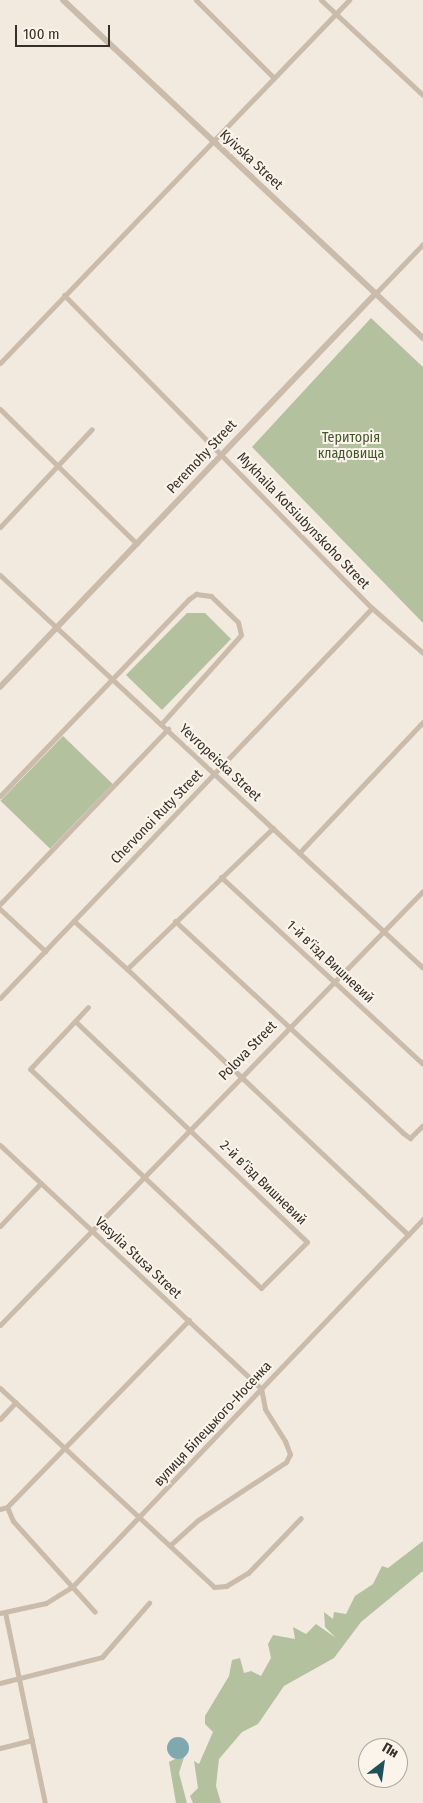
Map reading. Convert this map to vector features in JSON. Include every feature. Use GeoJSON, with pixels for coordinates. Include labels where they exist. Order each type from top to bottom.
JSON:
{"type":"FeatureCollection","features":[{"type":"Feature","properties":{"kind":"street","name":"Kyivska Street"},"geometry":{"type":"LineString","coordinates":[[63,0],[423,338]]}},
{"type":"Feature","properties":{"kind":"street"},"geometry":{"type":"LineString","coordinates":[[196,0],[274,78]]}},
{"type":"Feature","properties":{"kind":"street"},"geometry":{"type":"LineString","coordinates":[[321,0],[422,92]]}},
{"type":"Feature","properties":{"kind":"street"},"geometry":{"type":"LineString","coordinates":[[0,363],[349,0]]}},
{"type":"Feature","properties":{"kind":"street","name":"Peremohy Street"},"geometry":{"type":"LineString","coordinates":[[0,687],[423,244]]}},
{"type":"Feature","properties":{"kind":"street","name":"Mykhaila Kotsiubynskoho Street"},"geometry":{"type":"LineString","coordinates":[[64,295],[372,608],[423,653]]}},
{"type":"Feature","properties":{"kind":"street"},"geometry":{"type":"LineString","coordinates":[[0,409],[137,544]]}},
{"type":"Feature","properties":{"kind":"street"},"geometry":{"type":"LineString","coordinates":[[0,527],[92,429]]}},
{"type":"Feature","properties":{"kind":"street","name":"Yevropeiska Street"},"geometry":{"type":"LineString","coordinates":[[1,579],[113,677],[423,968]]}},
{"type":"Feature","properties":{"kind":"street"},"geometry":{"type":"LineString","coordinates":[[0,796],[113,677],[196,594],[211,596],[238,622],[239,640],[162,723]]}},
{"type":"Feature","properties":{"kind":"street","name":"Chervonoi Ruty Street"},"geometry":{"type":"LineString","coordinates":[[0,998],[372,608]]}},
{"type":"Feature","properties":{"kind":"street"},"geometry":{"type":"LineString","coordinates":[[299,853],[423,722]]}},
{"type":"Feature","properties":{"kind":"street"},"geometry":{"type":"LineString","coordinates":[[0,904],[168,729]]}},
{"type":"Feature","properties":{"kind":"street"},"geometry":{"type":"LineString","coordinates":[[127,969],[273,828]]}},
{"type":"Feature","properties":{"kind":"street","name":"1-й в'їзд Вишневий"},"geometry":{"type":"LineString","coordinates":[[221,877],[423,1064]]}},
{"type":"Feature","properties":{"kind":"street","name":"Polova Street"},"geometry":{"type":"LineString","coordinates":[[0,1325],[240,1075],[382,930],[423,891]]}},
{"type":"Feature","properties":{"kind":"street"},"geometry":{"type":"LineString","coordinates":[[0,909],[45,951]]}},
{"type":"Feature","properties":{"kind":"street"},"geometry":{"type":"LineString","coordinates":[[74,921],[408,1234]]}},
{"type":"Feature","properties":{"kind":"street"},"geometry":{"type":"LineString","coordinates":[[175,921],[410,1138],[423,1125]]}},
{"type":"Feature","properties":{"kind":"street"},"geometry":{"type":"LineString","coordinates":[[88,1007],[30,1069],[141,1178]]}},
{"type":"Feature","properties":{"kind":"street"},"geometry":{"type":"LineString","coordinates":[[75,1021],[189,1128]]}},
{"type":"Feature","properties":{"kind":"street","name":"2-й вʼїзд Вишневий"},"geometry":{"type":"LineString","coordinates":[[141,1178],[261,1288],[307,1242],[189,1128]]}},
{"type":"Feature","properties":{"kind":"street","name":"Vasylia Stusa Street"},"geometry":{"type":"LineString","coordinates":[[0,1145],[261,1388]]}},
{"type":"Feature","properties":{"kind":"street"},"geometry":{"type":"LineString","coordinates":[[0,1226],[41,1183]]}},
{"type":"Feature","properties":{"kind":"street","name":"вулиця Білецького-Носенка"},"geometry":{"type":"LineString","coordinates":[[2,1613],[46,1603],[72,1587],[423,1219]]}},
{"type":"Feature","properties":{"kind":"street"},"geometry":{"type":"LineString","coordinates":[[0,1509],[7,1507],[66,1448],[189,1320]]}},
{"type":"Feature","properties":{"kind":"street"},"geometry":{"type":"LineString","coordinates":[[0,1388],[142,1515],[209,1584],[226,1586],[263,1560],[301,1518]]}},
{"type":"Feature","properties":{"kind":"street"},"geometry":{"type":"LineString","coordinates":[[171,1544],[198,1520],[286,1462],[290,1454],[264,1409],[261,1388]]}},
{"type":"Feature","properties":{"kind":"street"},"geometry":{"type":"LineString","coordinates":[[0,1419],[16,1402]]}},
{"type":"Feature","properties":{"kind":"street"},"geometry":{"type":"LineString","coordinates":[[7,1507],[94,1612]]}},
{"type":"Feature","properties":{"kind":"street"},"geometry":{"type":"LineString","coordinates":[[0,1683],[102,1658],[149,1603]]}},
{"type":"Feature","properties":{"kind":"street"},"geometry":{"type":"LineString","coordinates":[[2,1613],[19,1679],[45,1803]]}},
{"type":"Feature","properties":{"kind":"street"},"geometry":{"type":"LineString","coordinates":[[0,1748],[32,1740]]}},
{"type":"Feature","properties":{"kind":"green space","name":"Територія кладовища"},"geometry":{"type":"Polygon","coordinates":[[[371,318],[423,367],[423,623],[252,447],[371,318]]]}},
{"type":"Feature","properties":{"kind":"green space"},"geometry":{"type":"Polygon","coordinates":[[[187,613],[205,613],[231,639],[162,710],[126,675],[187,613]]]}},
{"type":"Feature","properties":{"kind":"green space"},"geometry":{"type":"Polygon","coordinates":[[[63,736],[113,784],[50,849],[0,801],[63,736]]]}},
{"type":"Feature","properties":{"kind":"green space"},"geometry":{"type":"Polygon","coordinates":[[[423,1541],[423,1571],[361,1622],[334,1658],[284,1686],[258,1724],[242,1732],[219,1759],[216,1786],[221,1803],[193,1803],[190,1796],[198,1788],[194,1761],[199,1764],[213,1732],[205,1724],[205,1716],[229,1676],[232,1660],[240,1658],[244,1673],[251,1671],[261,1676],[271,1658],[268,1644],[273,1635],[295,1639],[293,1627],[306,1634],[316,1624],[336,1638],[325,1627],[324,1612],[333,1619],[334,1612],[346,1614],[355,1596],[373,1584],[382,1566],[388,1568],[423,1541]]]}},
{"type":"Feature","properties":{"kind":"green space"},"geometry":{"type":"Polygon","coordinates":[[[185,1754],[179,1773],[187,1803],[176,1803],[169,1762],[185,1754]]]}},
{"type":"Feature","properties":{"kind":"water"},"geometry":{"type":"Polygon","coordinates":[[[178,1737],[186,1740],[189,1748],[186,1756],[178,1759],[170,1756],[167,1748],[170,1740],[178,1737]]]}}]}
